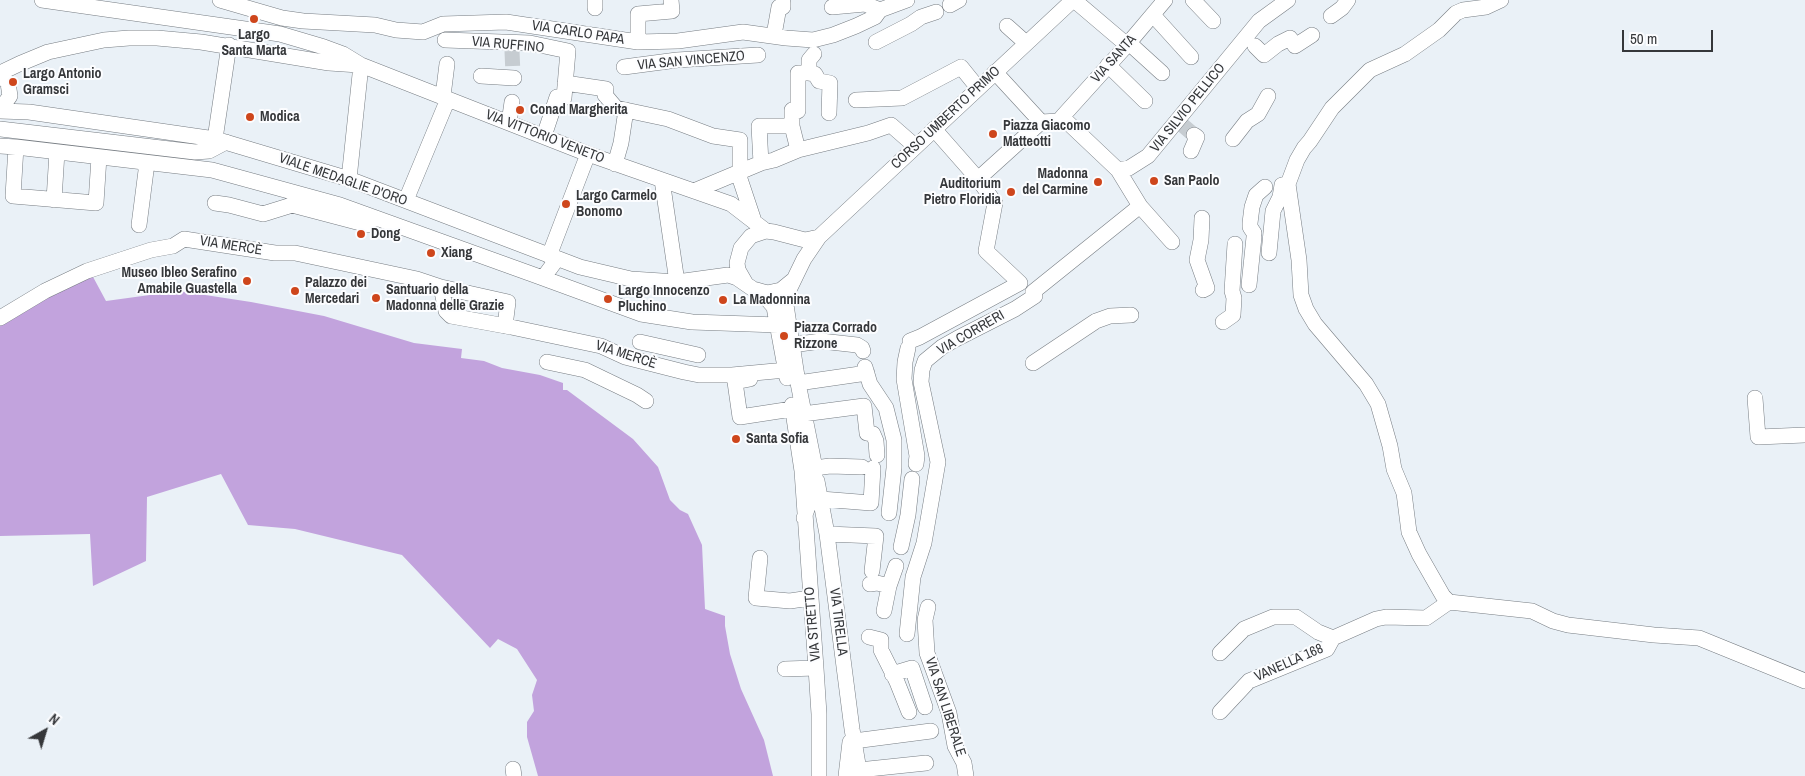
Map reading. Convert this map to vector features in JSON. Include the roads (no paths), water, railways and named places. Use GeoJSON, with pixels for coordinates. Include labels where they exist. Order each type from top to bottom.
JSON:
{"type":"FeatureCollection","features":[{"type":"Feature","properties":{"kind":"street","name":"VIA VITTORIO VENETO"},"geometry":{"type":"LineString","coordinates":[[42,0],[280,34],[343,54],[361,65],[588,154],[731,204],[766,231]]}},
{"type":"Feature","properties":{"kind":"street","name":"VIA CARLO PAPA"},"geometry":{"type":"LineString","coordinates":[[220,0],[282,18],[303,21],[374,25],[418,32],[431,30],[443,24],[506,22],[638,42],[678,41],[743,32],[813,40],[856,26],[875,17],[880,10],[907,0]]}},
{"type":"Feature","properties":{"kind":"street"},"geometry":{"type":"LineString","coordinates":[[638,42],[638,14],[672,11],[671,0]]}},
{"type":"Feature","properties":{"kind":"street"},"geometry":{"type":"LineString","coordinates":[[1073,0],[1162,73]]}},
{"type":"Feature","properties":{"kind":"street","name":"CORSO UMBERTO PRIMO"},"geometry":{"type":"LineString","coordinates":[[794,277],[818,236],[1073,0]]}},
{"type":"Feature","properties":{"kind":"street","name":"VIA SANTA"},"geometry":{"type":"LineString","coordinates":[[1060,119],[1165,0]]}},
{"type":"Feature","properties":{"kind":"street"},"geometry":{"type":"LineString","coordinates":[[1193,0],[1213,21]]}},
{"type":"Feature","properties":{"kind":"street","name":"VIA SILVIO PELLICO"},"geometry":{"type":"LineString","coordinates":[[1118,170],[1129,168],[1148,156],[1250,40],[1259,21],[1288,0]]}},
{"type":"Feature","properties":{"kind":"street"},"geometry":{"type":"LineString","coordinates":[[1331,16],[1342,8],[1348,0]]}},
{"type":"Feature","properties":{"kind":"street"},"geometry":{"type":"LineString","coordinates":[[1501,0],[1486,7],[1463,10],[1456,13],[1439,30],[1405,54],[1370,70],[1332,108],[1304,148],[1297,160],[1288,184],[1300,260],[1301,295],[1306,309],[1315,324],[1366,384],[1378,404],[1390,446],[1394,469],[1404,493],[1409,532],[1443,596],[1449,602],[1532,611],[1553,621],[1568,625],[1699,638],[1805,681]]}},
{"type":"Feature","properties":{"kind":"street"},"geometry":{"type":"LineString","coordinates":[[774,36],[779,7],[783,7],[783,3]]}},
{"type":"Feature","properties":{"kind":"street"},"geometry":{"type":"LineString","coordinates":[[832,7],[865,4],[880,10]]}},
{"type":"Feature","properties":{"kind":"street"},"geometry":{"type":"LineString","coordinates":[[876,42],[948,6]]}},
{"type":"Feature","properties":{"kind":"street"},"geometry":{"type":"LineString","coordinates":[[1153,15],[1192,56]]}},
{"type":"Feature","properties":{"kind":"street"},"geometry":{"type":"LineString","coordinates":[[280,34],[282,18]]}},
{"type":"Feature","properties":{"kind":"street"},"geometry":{"type":"LineString","coordinates":[[1007,26],[1026,43]]}},
{"type":"Feature","properties":{"kind":"street"},"geometry":{"type":"LineString","coordinates":[[1250,40],[1264,55],[1278,44],[1290,38],[1295,46],[1312,35]]}},
{"type":"Feature","properties":{"kind":"street","name":"VIA VITTORIO VENETO"},"geometry":{"type":"LineString","coordinates":[[0,74],[48,52],[72,46],[129,38],[179,39],[229,45],[329,63],[361,65]]}},
{"type":"Feature","properties":{"kind":"street","name":"VIA RUFFINO"},"geometry":{"type":"LineString","coordinates":[[445,40],[530,43],[568,52],[564,98],[557,97],[544,136]]}},
{"type":"Feature","properties":{"kind":"street"},"geometry":{"type":"LineString","coordinates":[[0,129],[195,152],[209,151],[221,140],[229,45]]}},
{"type":"Feature","properties":{"kind":"street"},"geometry":{"type":"LineString","coordinates":[[809,73],[809,60],[814,54]]}},
{"type":"Feature","properties":{"kind":"street","name":"VIA SAN VINCENZO"},"geometry":{"type":"LineString","coordinates":[[624,67],[677,60],[758,55]]}},
{"type":"Feature","properties":{"kind":"street"},"geometry":{"type":"LineString","coordinates":[[389,222],[402,199],[446,98],[448,64]]}},
{"type":"Feature","properties":{"kind":"street"},"geometry":{"type":"LineString","coordinates":[[349,179],[361,65]]}},
{"type":"Feature","properties":{"kind":"street"},"geometry":{"type":"LineString","coordinates":[[1108,65],[1145,101]]}},
{"type":"Feature","properties":{"kind":"street"},"geometry":{"type":"LineString","coordinates":[[856,100],[902,98],[961,67],[978,88]]}},
{"type":"Feature","properties":{"kind":"street"},"geometry":{"type":"LineString","coordinates":[[995,72],[1041,122]]}},
{"type":"Feature","properties":{"kind":"street"},"geometry":{"type":"LineString","coordinates":[[798,150],[792,126],[792,110],[798,111],[798,73],[816,74],[819,81],[830,83],[829,113]]}},
{"type":"Feature","properties":{"kind":"street"},"geometry":{"type":"LineString","coordinates":[[0,74],[8,83],[10,96],[0,110]]}},
{"type":"Feature","properties":{"kind":"street"},"geometry":{"type":"LineString","coordinates":[[481,76],[514,77],[510,123]]}},
{"type":"Feature","properties":{"kind":"street"},"geometry":{"type":"LineString","coordinates":[[565,82],[606,89],[605,95],[616,108],[668,119],[713,136],[740,140],[740,179],[754,221]]}},
{"type":"Feature","properties":{"kind":"street"},"geometry":{"type":"LineString","coordinates":[[1233,139],[1247,121],[1258,114],[1268,96]]}},
{"type":"Feature","properties":{"kind":"street","name":"VIALE MEDAGLIE D'ORO"},"geometry":{"type":"LineString","coordinates":[[0,110],[29,112],[221,140],[349,179],[553,258],[580,267],[631,279],[678,282],[728,275],[746,284]]}},
{"type":"Feature","properties":{"kind":"street"},"geometry":{"type":"LineString","coordinates":[[615,164],[621,143],[626,110]]}},
{"type":"Feature","properties":{"kind":"street"},"geometry":{"type":"LineString","coordinates":[[981,184],[1041,122],[1060,119],[1118,170],[1140,206],[1172,242]]}},
{"type":"Feature","properties":{"kind":"street"},"geometry":{"type":"LineString","coordinates":[[694,191],[798,150],[868,133],[891,125],[915,146]]}},
{"type":"Feature","properties":{"kind":"street"},"geometry":{"type":"LineString","coordinates":[[761,163],[759,126],[792,126]]}},
{"type":"Feature","properties":{"kind":"street"},"geometry":{"type":"LineString","coordinates":[[916,464],[917,456],[904,379],[909,344],[1020,283],[986,251],[995,203],[934,129]]}},
{"type":"Feature","properties":{"kind":"street"},"geometry":{"type":"LineString","coordinates":[[1191,151],[1197,137],[1194,135]]}},
{"type":"Feature","properties":{"kind":"street"},"geometry":{"type":"LineString","coordinates":[[0,146],[212,170],[279,188],[389,222],[641,314],[694,328],[778,325]]}},
{"type":"Feature","properties":{"kind":"street"},"geometry":{"type":"LineString","coordinates":[[16,147],[13,196],[96,203],[99,157]]}},
{"type":"Feature","properties":{"kind":"street"},"geometry":{"type":"LineString","coordinates":[[54,200],[58,152]]}},
{"type":"Feature","properties":{"kind":"street"},"geometry":{"type":"LineString","coordinates":[[540,277],[546,274],[553,258],[588,154]]}},
{"type":"Feature","properties":{"kind":"street"},"geometry":{"type":"LineString","coordinates":[[139,225],[147,163]]}},
{"type":"Feature","properties":{"kind":"street"},"geometry":{"type":"LineString","coordinates":[[662,180],[678,282]]}},
{"type":"Feature","properties":{"kind":"street"},"geometry":{"type":"LineString","coordinates":[[1269,253],[1273,211],[1280,198],[1282,185],[1288,184]]}},
{"type":"Feature","properties":{"kind":"street"},"geometry":{"type":"LineString","coordinates":[[1249,285],[1254,235],[1250,227],[1252,207],[1256,196],[1265,187]]}},
{"type":"Feature","properties":{"kind":"street"},"geometry":{"type":"LineString","coordinates":[[215,203],[263,214],[292,205],[368,225],[371,216]]}},
{"type":"Feature","properties":{"kind":"street","name":"VIA CORRERI"},"geometry":{"type":"LineString","coordinates":[[908,634],[913,576],[924,543],[938,462],[921,382],[925,361],[942,347],[1015,309],[1035,296],[1033,292],[1140,206]]}},
{"type":"Feature","properties":{"kind":"street"},"geometry":{"type":"LineString","coordinates":[[1202,218],[1201,240],[1197,260],[1207,288],[1203,290]]}},
{"type":"Feature","properties":{"kind":"street"},"geometry":{"type":"LineString","coordinates":[[460,249],[470,226]]}},
{"type":"Feature","properties":{"kind":"street"},"geometry":{"type":"LineString","coordinates":[[803,412],[779,371],[778,325],[774,308],[760,292],[746,284],[738,270],[738,255],[745,241],[751,236],[766,231],[805,240],[818,236]]}},
{"type":"Feature","properties":{"kind":"street"},"geometry":{"type":"LineString","coordinates":[[782,235],[790,240],[798,256],[799,264],[787,294],[786,305],[797,344],[803,383],[803,412],[809,470],[830,466],[871,463]]}},
{"type":"Feature","properties":{"kind":"street","name":"VIA MERCÈ"},"geometry":{"type":"LineString","coordinates":[[0,318],[45,291],[87,271],[142,253],[173,246],[184,238],[275,253],[295,253],[417,279],[441,287],[508,302],[508,326]]}},
{"type":"Feature","properties":{"kind":"street"},"geometry":{"type":"LineString","coordinates":[[1223,322],[1233,315],[1234,298],[1232,291],[1235,244]]}},
{"type":"Feature","properties":{"kind":"street"},"geometry":{"type":"LineString","coordinates":[[760,292],[767,293],[781,290],[794,277]]}},
{"type":"Feature","properties":{"kind":"street","name":"VIA MERCÈ"},"geometry":{"type":"LineString","coordinates":[[441,287],[446,311],[451,316],[601,346],[626,357],[699,375],[732,375],[779,371]]}},
{"type":"Feature","properties":{"kind":"street"},"geometry":{"type":"LineString","coordinates":[[1033,364],[1096,321],[1110,316],[1131,316]]}},
{"type":"Feature","properties":{"kind":"street"},"geometry":{"type":"LineString","coordinates":[[797,344],[821,341],[857,345],[862,349]]}},
{"type":"Feature","properties":{"kind":"street"},"geometry":{"type":"LineString","coordinates":[[640,342],[698,355]]}},
{"type":"Feature","properties":{"kind":"street"},"geometry":{"type":"LineString","coordinates":[[562,345],[623,366]]}},
{"type":"Feature","properties":{"kind":"street"},"geometry":{"type":"LineString","coordinates":[[546,362],[585,370],[646,401]]}},
{"type":"Feature","properties":{"kind":"street"},"geometry":{"type":"LineString","coordinates":[[803,383],[866,370],[870,384],[886,408],[894,440],[894,468],[889,513]]}},
{"type":"Feature","properties":{"kind":"street"},"geometry":{"type":"LineString","coordinates":[[779,371],[765,377],[735,382],[740,417],[864,406],[867,433],[873,434],[876,441],[871,463],[871,503],[818,494],[804,518]]}},
{"type":"Feature","properties":{"kind":"street"},"geometry":{"type":"LineString","coordinates":[[1755,398],[1758,437],[1805,435]]}},
{"type":"Feature","properties":{"kind":"street"},"geometry":{"type":"LineString","coordinates":[[932,495],[937,495],[944,458],[940,437]]}},
{"type":"Feature","properties":{"kind":"street","name":"VIA TIRELLA"},"geometry":{"type":"LineString","coordinates":[[809,470],[818,494],[827,534],[853,735],[847,757],[855,774]]}},
{"type":"Feature","properties":{"kind":"street","name":"VIA STRETTO"},"geometry":{"type":"LineString","coordinates":[[809,470],[804,518],[819,714],[819,776]]}},
{"type":"Feature","properties":{"kind":"street"},"geometry":{"type":"LineString","coordinates":[[901,547],[908,515],[912,480]]}},
{"type":"Feature","properties":{"kind":"street"},"geometry":{"type":"LineString","coordinates":[[827,534],[876,536],[871,578],[877,583],[889,586]]}},
{"type":"Feature","properties":{"kind":"street"},"geometry":{"type":"LineString","coordinates":[[760,558],[756,598],[790,601],[810,598]]}},
{"type":"Feature","properties":{"kind":"street"},"geometry":{"type":"LineString","coordinates":[[884,611],[889,586],[896,566]]}},
{"type":"Feature","properties":{"kind":"street","name":"VANELLA 168"},"geometry":{"type":"LineString","coordinates":[[1220,712],[1249,681],[1327,649],[1334,638],[1376,619],[1386,617],[1426,618],[1449,602]]}},
{"type":"Feature","properties":{"kind":"street","name":"VIA SAN LIBERALE"},"geometry":{"type":"LineString","coordinates":[[928,607],[925,620],[926,653],[949,713],[955,746],[964,763],[966,776]]}},
{"type":"Feature","properties":{"kind":"street"},"geometry":{"type":"LineString","coordinates":[[1220,653],[1244,629],[1273,617],[1296,617],[1318,632],[1334,638]]}},
{"type":"Feature","properties":{"kind":"street"},"geometry":{"type":"LineString","coordinates":[[869,638],[881,640],[881,650],[909,712]]}},
{"type":"Feature","properties":{"kind":"street"},"geometry":{"type":"LineString","coordinates":[[785,669],[816,668]]}},
{"type":"Feature","properties":{"kind":"street"},"geometry":{"type":"LineString","coordinates":[[892,674],[912,668],[925,707]]}},
{"type":"Feature","properties":{"kind":"street"},"geometry":{"type":"LineString","coordinates":[[853,735],[930,731]]}},
{"type":"Feature","properties":{"kind":"street"},"geometry":{"type":"LineString","coordinates":[[855,774],[926,763]]}},
{"type":"Feature","properties":{"kind":"tunnel"},"geometry":{"type":"LineString","coordinates":[[512,51],[513,75]]}},
{"type":"Feature","properties":{"kind":"tunnel"},"geometry":{"type":"LineString","coordinates":[[1180,123],[1194,135]]}},
{"type":"Feature","properties":{"kind":"place","name":"Largo Santa Marta"},"geometry":{"type":"Point","coordinates":[254,19]}},
{"type":"Feature","properties":{"kind":"place","name":"Largo Antonio Gramsci"},"geometry":{"type":"Point","coordinates":[13,82]}},
{"type":"Feature","properties":{"kind":"place","name":"Conad Margherita"},"geometry":{"type":"Point","coordinates":[520,110]}},
{"type":"Feature","properties":{"kind":"place","name":"Modica"},"geometry":{"type":"Point","coordinates":[250,117]}},
{"type":"Feature","properties":{"kind":"place","name":"Piazza Giacomo Matteotti"},"geometry":{"type":"Point","coordinates":[993,134]}},
{"type":"Feature","properties":{"kind":"place","name":"San Paolo"},"geometry":{"type":"Point","coordinates":[1154,181]}},
{"type":"Feature","properties":{"kind":"place","name":"Madonna del Carmine"},"geometry":{"type":"Point","coordinates":[1098,182]}},
{"type":"Feature","properties":{"kind":"place","name":"Auditorium Pietro Floridia"},"geometry":{"type":"Point","coordinates":[1011,192]}},
{"type":"Feature","properties":{"kind":"place","name":"Largo Carmelo Bonomo"},"geometry":{"type":"Point","coordinates":[566,204]}},
{"type":"Feature","properties":{"kind":"place","name":"Dong"},"geometry":{"type":"Point","coordinates":[361,234]}},
{"type":"Feature","properties":{"kind":"place","name":"Xiang"},"geometry":{"type":"Point","coordinates":[431,253]}},
{"type":"Feature","properties":{"kind":"place","name":"Museo Ibleo Serafino Amabile Guastella"},"geometry":{"type":"Point","coordinates":[247,281]}},
{"type":"Feature","properties":{"kind":"place","name":"Palazzo dei Mercedari"},"geometry":{"type":"Point","coordinates":[295,291]}},
{"type":"Feature","properties":{"kind":"place","name":"Santuario della Madonna delle Grazie"},"geometry":{"type":"Point","coordinates":[376,298]}},
{"type":"Feature","properties":{"kind":"place","name":"Largo Innocenzo Pluchino"},"geometry":{"type":"Point","coordinates":[608,299]}},
{"type":"Feature","properties":{"kind":"place","name":"La Madonnina"},"geometry":{"type":"Point","coordinates":[723,300]}},
{"type":"Feature","properties":{"kind":"place","name":"Piazza Corrado Rizzone"},"geometry":{"type":"Point","coordinates":[784,336]}},
{"type":"Feature","properties":{"kind":"place","name":"Santa Sofia"},"geometry":{"type":"Point","coordinates":[736,439]}}]}
